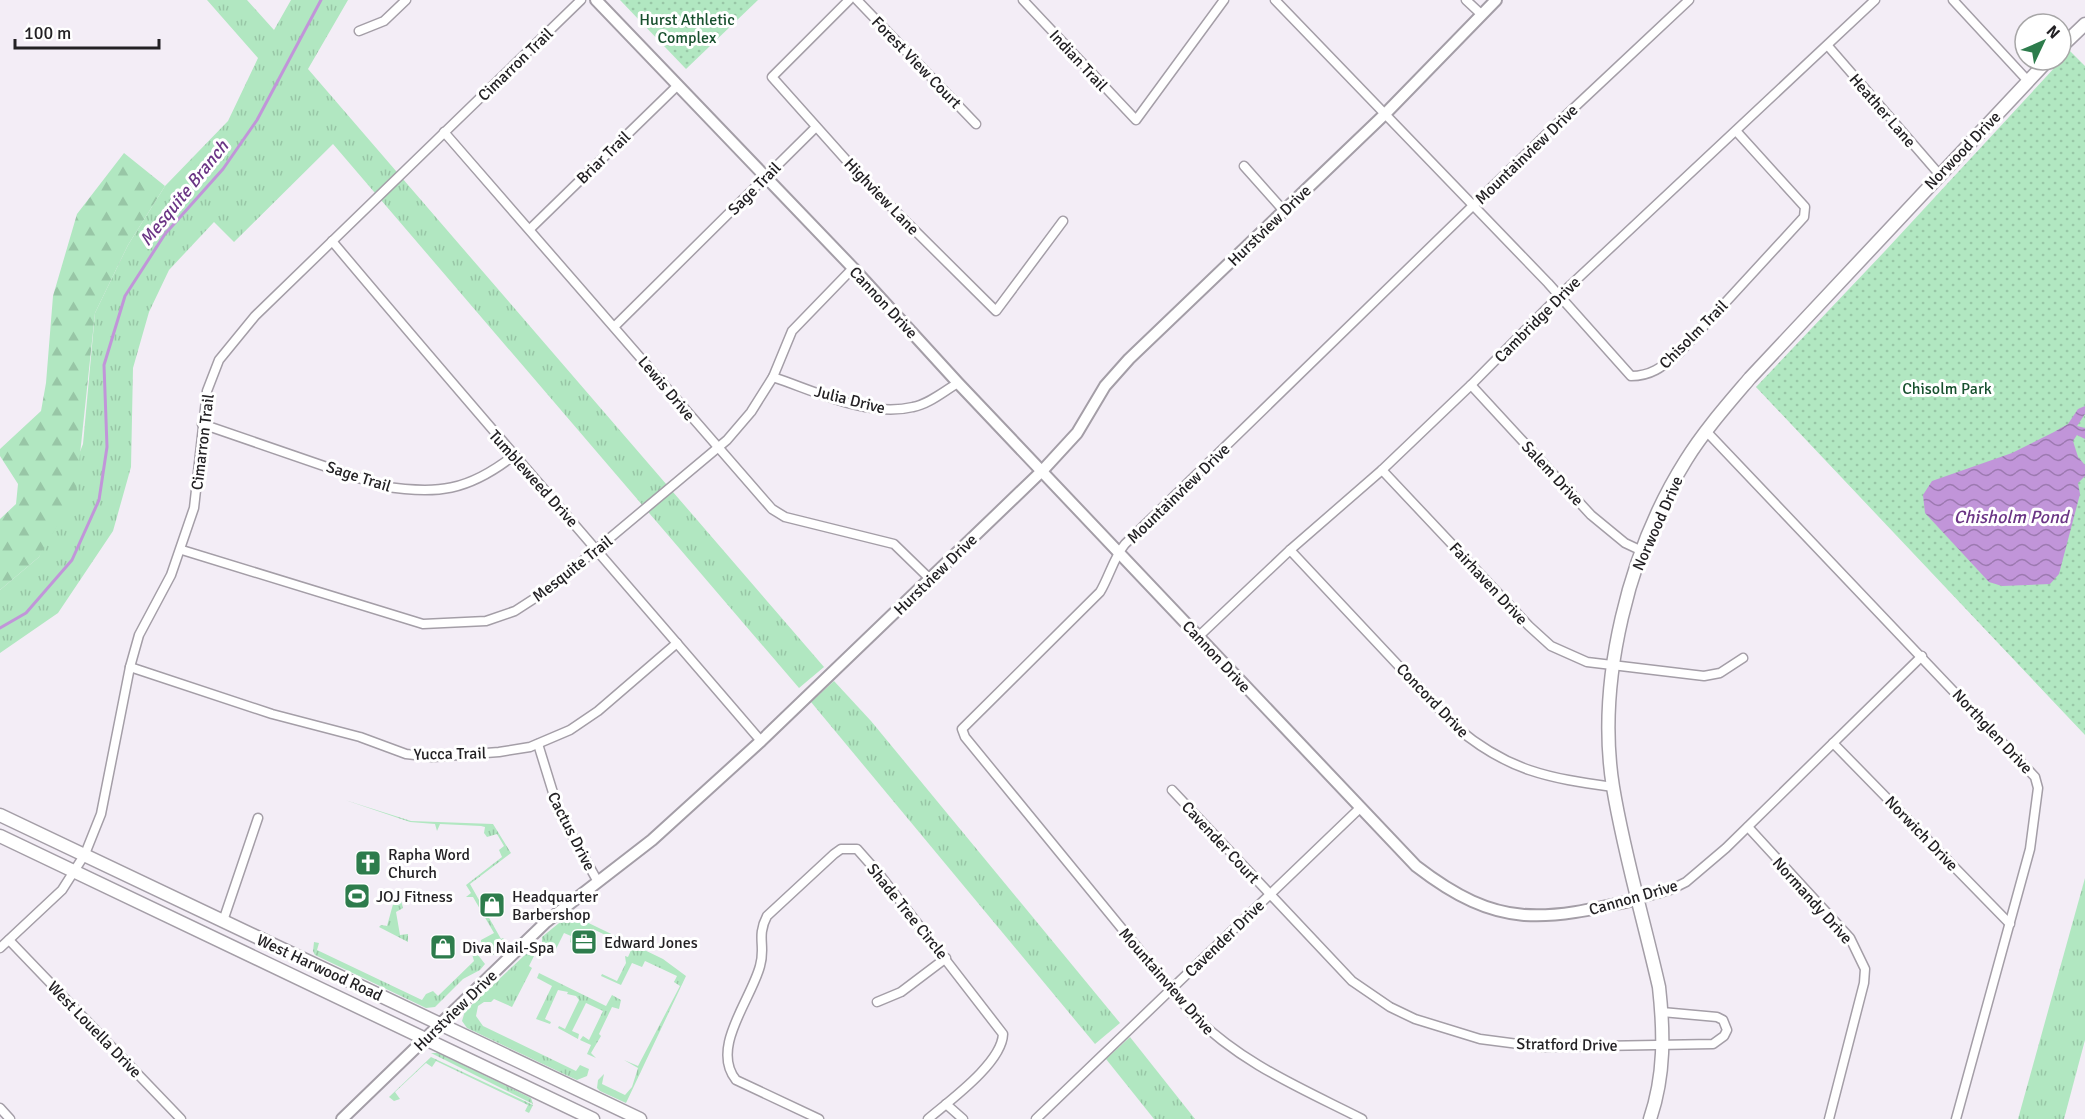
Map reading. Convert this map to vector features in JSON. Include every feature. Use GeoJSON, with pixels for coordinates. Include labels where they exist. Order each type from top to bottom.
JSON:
{"type":"FeatureCollection","features":[{"type":"Feature","properties":{"kind":"main road"},"geometry":{"type":"LineString","coordinates":[[2073,36],[2085,24]]}},
{"type":"Feature","properties":{"kind":"main road","name":"Norwood Drive"},"geometry":{"type":"LineString","coordinates":[[1650,1119],[1662,1072],[1662,1012],[1659,987],[1613,787],[1609,718],[1622,618],[1642,551],[1668,491],[1706,431],[1750,378],[2037,72]]}},
{"type":"Feature","properties":{"kind":"main road","name":"West Harwood Road"},"geometry":{"type":"LineString","coordinates":[[0,814],[640,1119]]}},
{"type":"Feature","properties":{"kind":"main road","name":"West Harwood Road"},"geometry":{"type":"LineString","coordinates":[[0,836],[593,1119]]}},
{"type":"Feature","properties":{"kind":"street"},"geometry":{"type":"LineString","coordinates":[[358,30],[384,21],[406,0]]}},
{"type":"Feature","properties":{"kind":"street","name":"Cimarron Trail"},"geometry":{"type":"LineString","coordinates":[[0,948],[62,890],[75,873],[101,814],[129,667],[139,635],[182,550],[194,508],[207,391],[219,360],[255,316],[581,0]]}},
{"type":"Feature","properties":{"kind":"street","name":"Cannon Drive"},"geometry":{"type":"LineString","coordinates":[[596,0],[853,268],[958,383],[1043,470],[1360,808],[1416,866],[1448,891],[1500,912],[1536,916],[1578,912],[1670,890],[1686,882],[1748,827],[1922,656]]}},
{"type":"Feature","properties":{"kind":"street","name":"Highview Lane"},"geometry":{"type":"LineString","coordinates":[[849,0],[772,77],[864,180],[996,311],[1063,221]]}},
{"type":"Feature","properties":{"kind":"street","name":"Forest View Court"},"geometry":{"type":"LineString","coordinates":[[857,0],[976,124]]}},
{"type":"Feature","properties":{"kind":"street","name":"Indian Trail"},"geometry":{"type":"LineString","coordinates":[[1023,0],[1136,120],[1224,0]]}},
{"type":"Feature","properties":{"kind":"street","name":"Chisolm Trail"},"geometry":{"type":"LineString","coordinates":[[1275,0],[1559,296],[1630,376],[1646,376],[1661,368],[1679,352],[1804,217],[1804,207],[1737,132]]}},
{"type":"Feature","properties":{"kind":"street"},"geometry":{"type":"LineString","coordinates":[[1466,0],[1481,14]]}},
{"type":"Feature","properties":{"kind":"street","name":"Hurstview Drive"},"geometry":{"type":"LineString","coordinates":[[342,1119],[546,922],[652,840],[761,741],[1043,470],[1077,433],[1105,386],[1129,359],[1385,114],[1496,0]]}},
{"type":"Feature","properties":{"kind":"street","name":"Mountainview Drive"},"geometry":{"type":"LineString","coordinates":[[1362,1119],[1231,1050],[1191,1013],[965,738],[962,729],[1100,592],[1115,566],[1118,552],[1689,0]]}},
{"type":"Feature","properties":{"kind":"street","name":"Cambridge Drive"},"geometry":{"type":"LineString","coordinates":[[1198,637],[1290,550],[1382,470],[1471,386],[1559,296],[1737,132],[1875,0]]}},
{"type":"Feature","properties":{"kind":"street"},"geometry":{"type":"LineString","coordinates":[[1953,0],[2028,81]]}},
{"type":"Feature","properties":{"kind":"street","name":"Heather Lane"},"geometry":{"type":"LineString","coordinates":[[1828,46],[1939,174]]}},
{"type":"Feature","properties":{"kind":"street","name":"Briar Trail"},"geometry":{"type":"LineString","coordinates":[[530,229],[677,86]]}},
{"type":"Feature","properties":{"kind":"street","name":"Sage Trail"},"geometry":{"type":"LineString","coordinates":[[615,326],[816,127]]}},
{"type":"Feature","properties":{"kind":"street","name":"Lewis Drive"},"geometry":{"type":"LineString","coordinates":[[444,132],[615,326],[760,498],[785,518],[894,544],[930,579]]}},
{"type":"Feature","properties":{"kind":"street"},"geometry":{"type":"LineString","coordinates":[[1244,166],[1284,211]]}},
{"type":"Feature","properties":{"kind":"street","name":"Tumbleweed Drive"},"geometry":{"type":"LineString","coordinates":[[332,241],[513,456],[598,549],[761,741]]}},
{"type":"Feature","properties":{"kind":"street","name":"Mesquite Trail"},"geometry":{"type":"LineString","coordinates":[[182,550],[423,624],[486,621],[515,611],[549,589],[717,448],[751,412],[773,377],[792,331],[853,268]]}},
{"type":"Feature","properties":{"kind":"street","name":"Julia Drive"},"geometry":{"type":"LineString","coordinates":[[773,377],[853,403],[892,410],[923,404],[958,383]]}},
{"type":"Feature","properties":{"kind":"street","name":"Salem Drive"},"geometry":{"type":"LineString","coordinates":[[1471,386],[1591,515],[1625,543],[1642,551]]}},
{"type":"Feature","properties":{"kind":"street","name":"Sage Trail"},"geometry":{"type":"LineString","coordinates":[[202,424],[382,486],[399,489],[427,491],[458,488],[494,471],[513,456]]}},
{"type":"Feature","properties":{"kind":"street","name":"Northglen Drive"},"geometry":{"type":"LineString","coordinates":[[1706,431],[2035,777],[2038,788],[2036,814],[2010,924],[1956,1119]]}},
{"type":"Feature","properties":{"kind":"street","name":"Fairhaven Drive"},"geometry":{"type":"LineString","coordinates":[[1382,470],[1529,626],[1551,646],[1587,662],[1704,676],[1720,673],[1743,658]]}},
{"type":"Feature","properties":{"kind":"street","name":"Concord Drive"},"geometry":{"type":"LineString","coordinates":[[1290,550],[1456,727],[1473,742],[1513,765],[1535,774],[1613,787]]}},
{"type":"Feature","properties":{"kind":"street","name":"Yucca Trail"},"geometry":{"type":"LineString","coordinates":[[129,667],[272,714],[360,737],[406,754],[433,757],[499,752],[538,744],[570,730],[598,711],[677,643]]}},
{"type":"Feature","properties":{"kind":"street","name":"Norwich Drive"},"geometry":{"type":"LineString","coordinates":[[1833,743],[2010,924]]}},
{"type":"Feature","properties":{"kind":"street","name":"Cactus Drive"},"geometry":{"type":"LineString","coordinates":[[538,744],[559,812],[598,882]]}},
{"type":"Feature","properties":{"kind":"street","name":"Cavender Court"},"geometry":{"type":"LineString","coordinates":[[1172,790],[1270,894]]}},
{"type":"Feature","properties":{"kind":"street","name":"Cavender Drive"},"geometry":{"type":"LineString","coordinates":[[1036,1119],[1360,808]]}},
{"type":"Feature","properties":{"kind":"street"},"geometry":{"type":"LineString","coordinates":[[223,921],[258,818]]}},
{"type":"Feature","properties":{"kind":"street","name":"Normandy Drive"},"geometry":{"type":"LineString","coordinates":[[1748,827],[1850,938],[1865,969],[1864,983],[1829,1119]]}},
{"type":"Feature","properties":{"kind":"street","name":"Shade Tree Circle"},"geometry":{"type":"LineString","coordinates":[[819,1119],[736,1080],[728,1065],[730,1040],[760,967],[760,928],[767,916],[841,849],[857,849],[946,958],[1003,1034],[996,1054],[928,1119]]}},
{"type":"Feature","properties":{"kind":"street","name":"Stratford Drive"},"geometry":{"type":"LineString","coordinates":[[1270,894],[1332,961],[1369,994],[1390,1007],[1438,1029],[1480,1039],[1542,1047],[1713,1044],[1719,1042],[1727,1030],[1723,1020],[1717,1017],[1662,1012]]}},
{"type":"Feature","properties":{"kind":"street","name":"West Louella Drive"},"geometry":{"type":"LineString","coordinates":[[9,940],[181,1119]]}},
{"type":"Feature","properties":{"kind":"street"},"geometry":{"type":"LineString","coordinates":[[877,1002],[901,992],[946,958]]}},
{"type":"Feature","properties":{"kind":"street"},"geometry":{"type":"LineString","coordinates":[[946,1104],[963,1119]]}},
{"type":"Feature","properties":{"kind":"street"},"geometry":{"type":"LineString","coordinates":[[0,1108],[10,1119]]}},
{"type":"Feature","properties":{"kind":"green space"},"geometry":{"type":"Polygon","coordinates":[[[207,0],[247,0],[274,30],[291,0],[348,0],[308,69],[824,667],[799,688],[333,144],[234,242],[214,222],[169,270],[149,312],[133,368],[131,467],[113,531],[58,613],[0,653],[0,590],[39,557],[83,444],[95,313],[128,245],[165,186],[228,121],[258,58],[207,0]]]}},
{"type":"Feature","properties":{"kind":"green space","name":"Hurst Athletic Complex"},"geometry":{"type":"Polygon","coordinates":[[[620,0],[758,0],[686,69],[620,0]]]}},
{"type":"Feature","properties":{"kind":"green space","name":"Chisolm Park"},"geometry":{"type":"Polygon","coordinates":[[[2073,54],[2085,66],[2085,735],[1756,387],[2051,72],[2073,72],[2073,54]]]}},
{"type":"Feature","properties":{"kind":"green space"},"geometry":{"type":"Polygon","coordinates":[[[124,153],[165,186],[128,245],[95,313],[76,492],[39,557],[0,590],[0,519],[16,504],[18,484],[0,456],[0,449],[41,411],[46,383],[53,296],[77,214],[124,153]]]}},
{"type":"Feature","properties":{"kind":"green space"},"geometry":{"type":"Polygon","coordinates":[[[834,681],[871,721],[1120,1023],[1095,1044],[811,702],[834,681]]]}},
{"type":"Feature","properties":{"kind":"green space"},"geometry":{"type":"Polygon","coordinates":[[[345,800],[411,821],[493,824],[511,853],[470,884],[501,939],[503,938],[506,942],[505,947],[493,955],[481,944],[481,940],[494,933],[473,897],[466,897],[471,893],[466,885],[502,857],[499,850],[504,846],[497,834],[487,837],[484,833],[485,827],[481,826],[440,824],[437,831],[435,824],[410,822],[345,800]]]}},
{"type":"Feature","properties":{"kind":"green space"},"geometry":{"type":"Polygon","coordinates":[[[2085,878],[2085,1040],[2064,1119],[2018,1119],[2085,878]]]}},
{"type":"Feature","properties":{"kind":"green space"},"geometry":{"type":"Polygon","coordinates":[[[391,890],[399,893],[403,908],[396,912],[400,935],[408,934],[408,942],[379,927],[387,926],[395,897],[389,894],[391,890]]]}},
{"type":"Feature","properties":{"kind":"green space"},"geometry":{"type":"Polygon","coordinates":[[[570,914],[663,959],[686,976],[626,1103],[600,1091],[597,1088],[598,1080],[604,1074],[602,1084],[625,1095],[632,1087],[638,1068],[624,1060],[638,1066],[680,986],[674,982],[677,976],[645,961],[642,967],[632,963],[621,985],[601,976],[602,974],[617,981],[626,963],[625,956],[628,957],[632,948],[593,929],[589,935],[579,931],[573,944],[570,942],[571,936],[564,933],[554,953],[542,947],[542,937],[570,914]]]}},
{"type":"Feature","properties":{"kind":"green space"},"geometry":{"type":"Polygon","coordinates":[[[314,942],[319,943],[317,950],[422,1000],[426,994],[433,991],[438,996],[474,961],[472,954],[478,955],[485,964],[480,970],[463,979],[435,1007],[426,1008],[315,955],[314,942]]]}},
{"type":"Feature","properties":{"kind":"green space"},"geometry":{"type":"Polygon","coordinates":[[[526,954],[534,956],[529,966],[532,968],[512,1007],[494,999],[478,1006],[476,1016],[483,1026],[576,1071],[580,1065],[589,1069],[587,1076],[577,1080],[467,1028],[462,1021],[465,1011],[526,954]]]}},
{"type":"Feature","properties":{"kind":"green space"},"geometry":{"type":"Polygon","coordinates":[[[539,973],[606,1006],[612,995],[621,1000],[619,1009],[612,1007],[599,1034],[601,1036],[591,1053],[596,1058],[587,1054],[591,1045],[580,1040],[583,1036],[589,1040],[603,1011],[586,1003],[572,1031],[579,1034],[578,1039],[558,1028],[559,1026],[565,1029],[579,1000],[576,996],[567,994],[568,992],[558,990],[545,1019],[551,1022],[550,1024],[536,1019],[552,986],[537,978],[539,973]]]}},
{"type":"Feature","properties":{"kind":"green space"},"geometry":{"type":"Polygon","coordinates":[[[1130,1037],[1195,1119],[1154,1119],[1106,1059],[1130,1037]]]}},
{"type":"Feature","properties":{"kind":"green space"},"geometry":{"type":"Polygon","coordinates":[[[431,1053],[438,1053],[531,1098],[533,1104],[431,1053]]]}},
{"type":"Feature","properties":{"kind":"green space"},"geometry":{"type":"Polygon","coordinates":[[[431,1057],[533,1105],[529,1113],[525,1111],[528,1105],[436,1061],[432,1067],[426,1063],[395,1092],[400,1099],[394,1101],[389,1097],[431,1057]]]}},
{"type":"Feature","properties":{"kind":"water","name":"Chisholm Pond"},"geometry":{"type":"Polygon","coordinates":[[[2085,406],[2085,414],[2077,426],[2085,428],[2085,439],[2077,435],[2073,441],[2078,457],[2085,465],[2085,476],[2078,483],[2080,494],[2059,574],[2050,584],[2002,586],[1989,582],[1925,513],[1923,495],[1932,481],[2012,453],[2068,424],[2078,409],[2085,406]]]}},
{"type":"Feature","properties":{"kind":"waterway","name":"Mesquite Branch"},"geometry":{"type":"LineString","coordinates":[[0,628],[26,613],[72,560],[99,500],[107,447],[104,365],[125,296],[165,234],[223,169],[257,120],[321,0]]}},
{"type":"Feature","properties":{"kind":"place","name":"Rapha Word Church"},"geometry":{"type":"Point","coordinates":[368,863]}},
{"type":"Feature","properties":{"kind":"place","name":"JOJ Fitness"},"geometry":{"type":"Point","coordinates":[357,896]}},
{"type":"Feature","properties":{"kind":"place","name":"Headquarter Barbershop"},"geometry":{"type":"Point","coordinates":[492,905]}},
{"type":"Feature","properties":{"kind":"place","name":"Edward Jones"},"geometry":{"type":"Point","coordinates":[584,942]}},
{"type":"Feature","properties":{"kind":"place","name":"Diva Nail-Spa"},"geometry":{"type":"Point","coordinates":[443,947]}}]}
